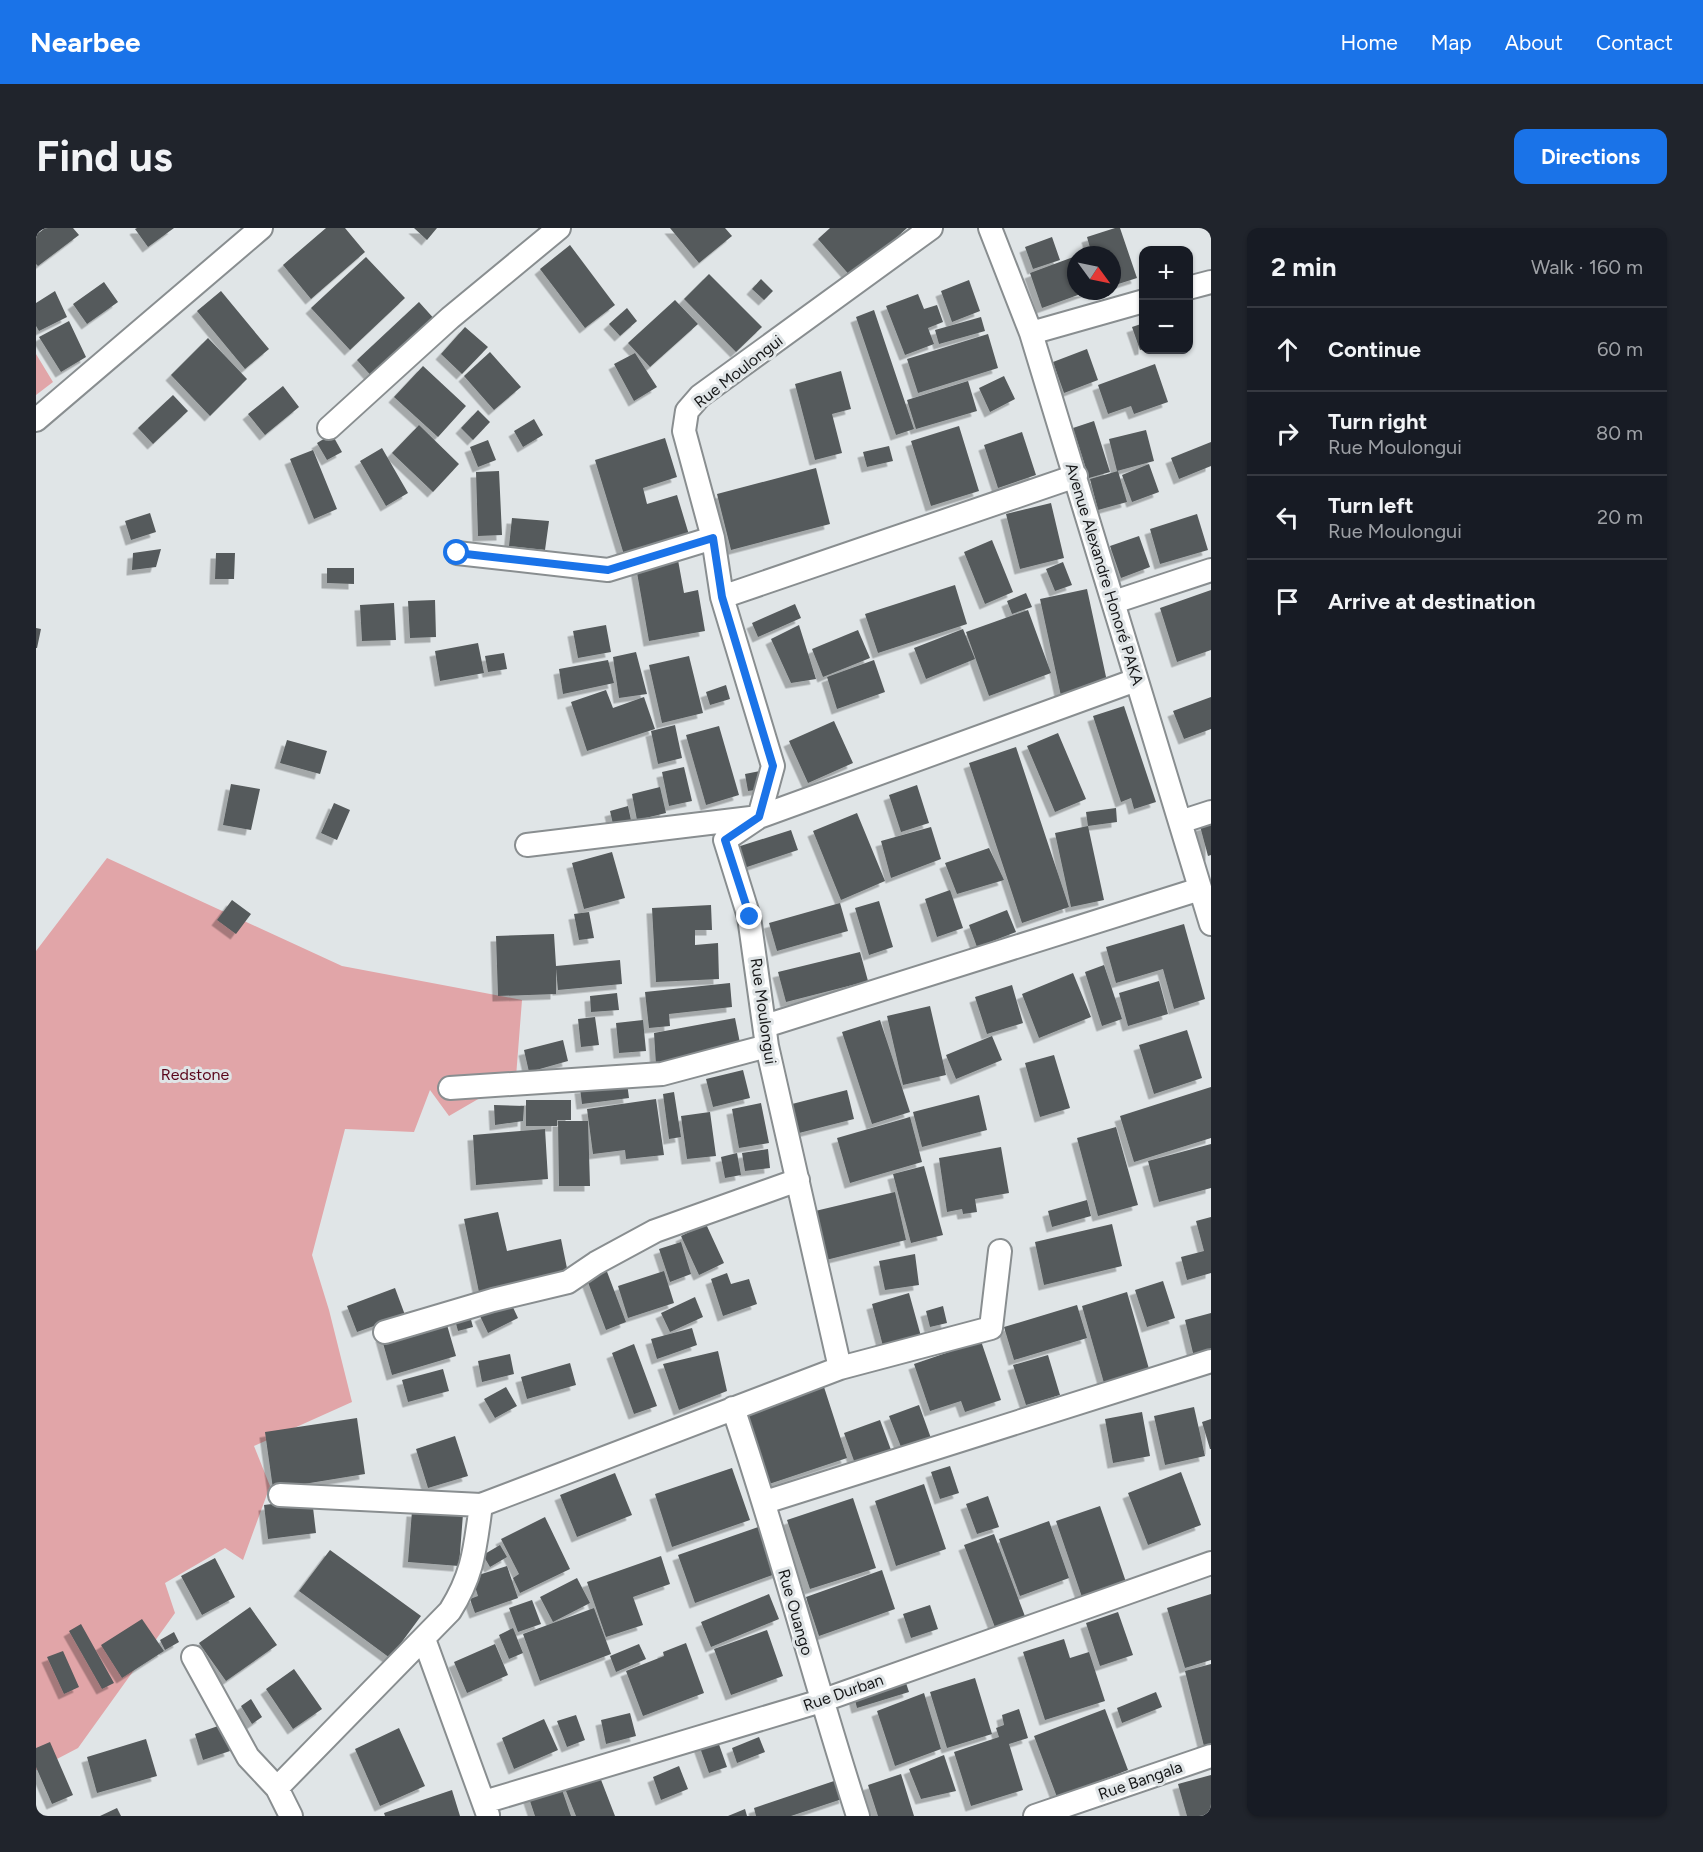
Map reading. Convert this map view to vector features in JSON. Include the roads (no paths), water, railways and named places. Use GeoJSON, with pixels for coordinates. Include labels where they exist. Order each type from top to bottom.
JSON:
{"type":"FeatureCollection","features":[{"type":"Feature","properties":{"kind":"street"},"geometry":{"type":"LineString","coordinates":[[36,420],[261,228]]}},
{"type":"Feature","properties":{"kind":"street"},"geometry":{"type":"LineString","coordinates":[[329,428],[450,318],[559,228]]}},
{"type":"Feature","properties":{"kind":"street","name":"Rue Moulongui"},"geometry":{"type":"LineString","coordinates":[[840,1368],[766,1036],[750,917],[725,840],[759,817],[773,766],[722,597],[713,538],[684,431],[687,411],[700,396],[931,228]]}},
{"type":"Feature","properties":{"kind":"street","name":"Avenue Alexandre Honoré PAKA"},"geometry":{"type":"LineString","coordinates":[[990,228],[1031,333],[1211,924]]}},
{"type":"Feature","properties":{"kind":"street"},"geometry":{"type":"LineString","coordinates":[[1193,287],[1211,282]]}},
{"type":"Feature","properties":{"kind":"street"},"geometry":{"type":"LineString","coordinates":[[1031,333],[1139,302]]}},
{"type":"Feature","properties":{"kind":"street"},"geometry":{"type":"LineString","coordinates":[[722,597],[1076,476]]}},
{"type":"Feature","properties":{"kind":"street"},"geometry":{"type":"LineString","coordinates":[[457,553],[608,570],[713,538]]}},
{"type":"Feature","properties":{"kind":"street"},"geometry":{"type":"LineString","coordinates":[[1114,602],[1211,570]]}},
{"type":"Feature","properties":{"kind":"street"},"geometry":{"type":"LineString","coordinates":[[527,845],[759,817],[1136,680]]}},
{"type":"Feature","properties":{"kind":"street"},"geometry":{"type":"LineString","coordinates":[[1180,822],[1211,812]]}},
{"type":"Feature","properties":{"kind":"street"},"geometry":{"type":"LineString","coordinates":[[450,1088],[662,1074],[766,1036],[1200,889]]}},
{"type":"Feature","properties":{"kind":"street"},"geometry":{"type":"LineString","coordinates":[[384,1332],[493,1300],[568,1282],[596,1263],[655,1231],[798,1180]]}},
{"type":"Feature","properties":{"kind":"street"},"geometry":{"type":"LineString","coordinates":[[279,1495],[481,1504],[840,1368],[991,1328],[1000,1251]]}},
{"type":"Feature","properties":{"kind":"street"},"geometry":{"type":"LineString","coordinates":[[765,1502],[1211,1361]]}},
{"type":"Feature","properties":{"kind":"street","name":"Rue Ouango"},"geometry":{"type":"LineString","coordinates":[[734,1407],[765,1502],[821,1701],[858,1816]]}},
{"type":"Feature","properties":{"kind":"street"},"geometry":{"type":"LineString","coordinates":[[276,1788],[450,1611],[464,1589],[475,1549],[481,1504]]}},
{"type":"Feature","properties":{"kind":"street","name":"Rue Durban"},"geometry":{"type":"LineString","coordinates":[[486,1809],[821,1701],[1211,1563]]}},
{"type":"Feature","properties":{"kind":"street"},"geometry":{"type":"LineString","coordinates":[[424,1639],[486,1809]]}},
{"type":"Feature","properties":{"kind":"street"},"geometry":{"type":"LineString","coordinates":[[193,1657],[248,1757],[276,1788],[291,1816]]}},
{"type":"Feature","properties":{"kind":"street","name":"Rue Bangala"},"geometry":{"type":"LineString","coordinates":[[1035,1816],[1211,1756]]}},
{"type":"Feature","properties":{"kind":"park label","name":"Redstone"},"geometry":{"type":"Point","coordinates":[195,1074]}}]}
